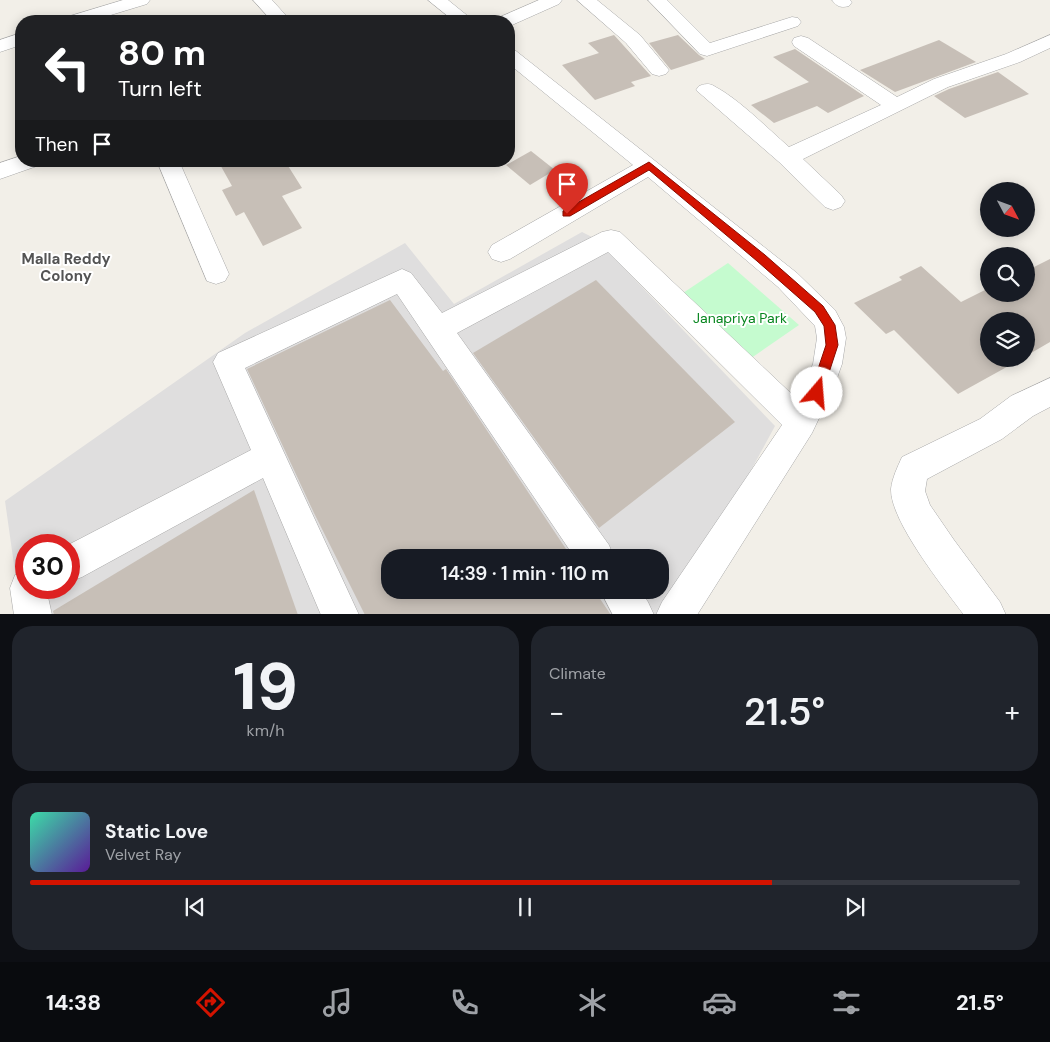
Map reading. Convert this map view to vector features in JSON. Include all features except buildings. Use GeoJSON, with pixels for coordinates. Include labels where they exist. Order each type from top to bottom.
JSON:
{"type":"FeatureCollection","features":[{"type":"Feature","properties":{"kind":"street"},"geometry":{"type":"LineString","coordinates":[[83,0],[93,15]]}},
{"type":"Feature","properties":{"kind":"street"},"geometry":{"type":"LineString","coordinates":[[103,15],[141,0]]}},
{"type":"Feature","properties":{"kind":"street"},"geometry":{"type":"LineString","coordinates":[[262,0],[276,15]]}},
{"type":"Feature","properties":{"kind":"street"},"geometry":{"type":"LineString","coordinates":[[436,0],[457,15]]}},
{"type":"Feature","properties":{"kind":"street"},"geometry":{"type":"LineString","coordinates":[[515,17],[553,0]]}},
{"type":"Feature","properties":{"kind":"street"},"geometry":{"type":"LineString","coordinates":[[586,0],[633,39],[659,70]]}},
{"type":"Feature","properties":{"kind":"street"},"geometry":{"type":"LineString","coordinates":[[657,0],[706,50],[792,22]]}},
{"type":"Feature","properties":{"kind":"street"},"geometry":{"type":"LineString","coordinates":[[0,46],[15,41]]}},
{"type":"Feature","properties":{"kind":"street"},"geometry":{"type":"LineString","coordinates":[[787,157],[941,83],[1050,41]]}},
{"type":"Feature","properties":{"kind":"street"},"geometry":{"type":"LineString","coordinates":[[801,42],[896,106]]}},
{"type":"Feature","properties":{"kind":"street"},"geometry":{"type":"LineString","coordinates":[[515,60],[761,258],[819,309],[830,325],[832,345],[817,393],[801,423],[675,614]]}},
{"type":"Feature","properties":{"kind":"street"},"geometry":{"type":"LineString","coordinates":[[706,90],[733,110],[787,157],[833,201]]}},
{"type":"Feature","properties":{"kind":"street"},"geometry":{"type":"LineString","coordinates":[[0,171],[15,166]]}},
{"type":"Feature","properties":{"kind":"street"},"geometry":{"type":"LineString","coordinates":[[501,252],[649,166]]}},
{"type":"Feature","properties":{"kind":"street"},"geometry":{"type":"LineString","coordinates":[[171,167],[216,274]]}},
{"type":"Feature","properties":{"kind":"street"},"geometry":{"type":"LineString","coordinates":[[438,329],[611,239],[801,423]]}},
{"type":"Feature","properties":{"kind":"street"},"geometry":{"type":"LineString","coordinates":[[340,614],[228,362],[402,280],[590,549]]}},
{"type":"Feature","properties":{"kind":"street"},"geometry":{"type":"LineString","coordinates":[[987,614],[924,528],[912,508],[908,492],[914,468],[991,429],[1022,406],[1050,392]]}},
{"type":"Feature","properties":{"kind":"street"},"geometry":{"type":"LineString","coordinates":[[80,558],[270,457]]}},
{"type":"Feature","properties":{"kind":"street"},"geometry":{"type":"LineString","coordinates":[[31,599],[34,614]]}},
{"type":"Feature","properties":{"kind":"street"},"geometry":{"type":"LineString","coordinates":[[624,599],[635,614]]}},
{"type":"Feature","properties":{"kind":"shaded area"},"geometry":{"type":"Polygon","coordinates":[[[582,232],[596,239],[775,426],[673,614],[21,614],[19,599],[80,599],[80,534],[15,534],[15,572],[5,501],[245,333],[405,243],[454,304],[582,232]]]}},
{"type":"Feature","properties":{"kind":"green space","name":"Janapriya Park"},"geometry":{"type":"Polygon","coordinates":[[[728,263],[799,325],[741,365],[674,299],[728,263]]]}},
{"type":"Feature","properties":{"kind":"district","name":"Malla Reddy Colony"},"geometry":{"type":"Point","coordinates":[66,268]}},
{"type":"Feature","properties":{"kind":"route"},"geometry":{"type":"LineString","coordinates":[[567,214],[649,166],[761,258],[819,309],[830,325],[832,345],[817,393]]}}]}
